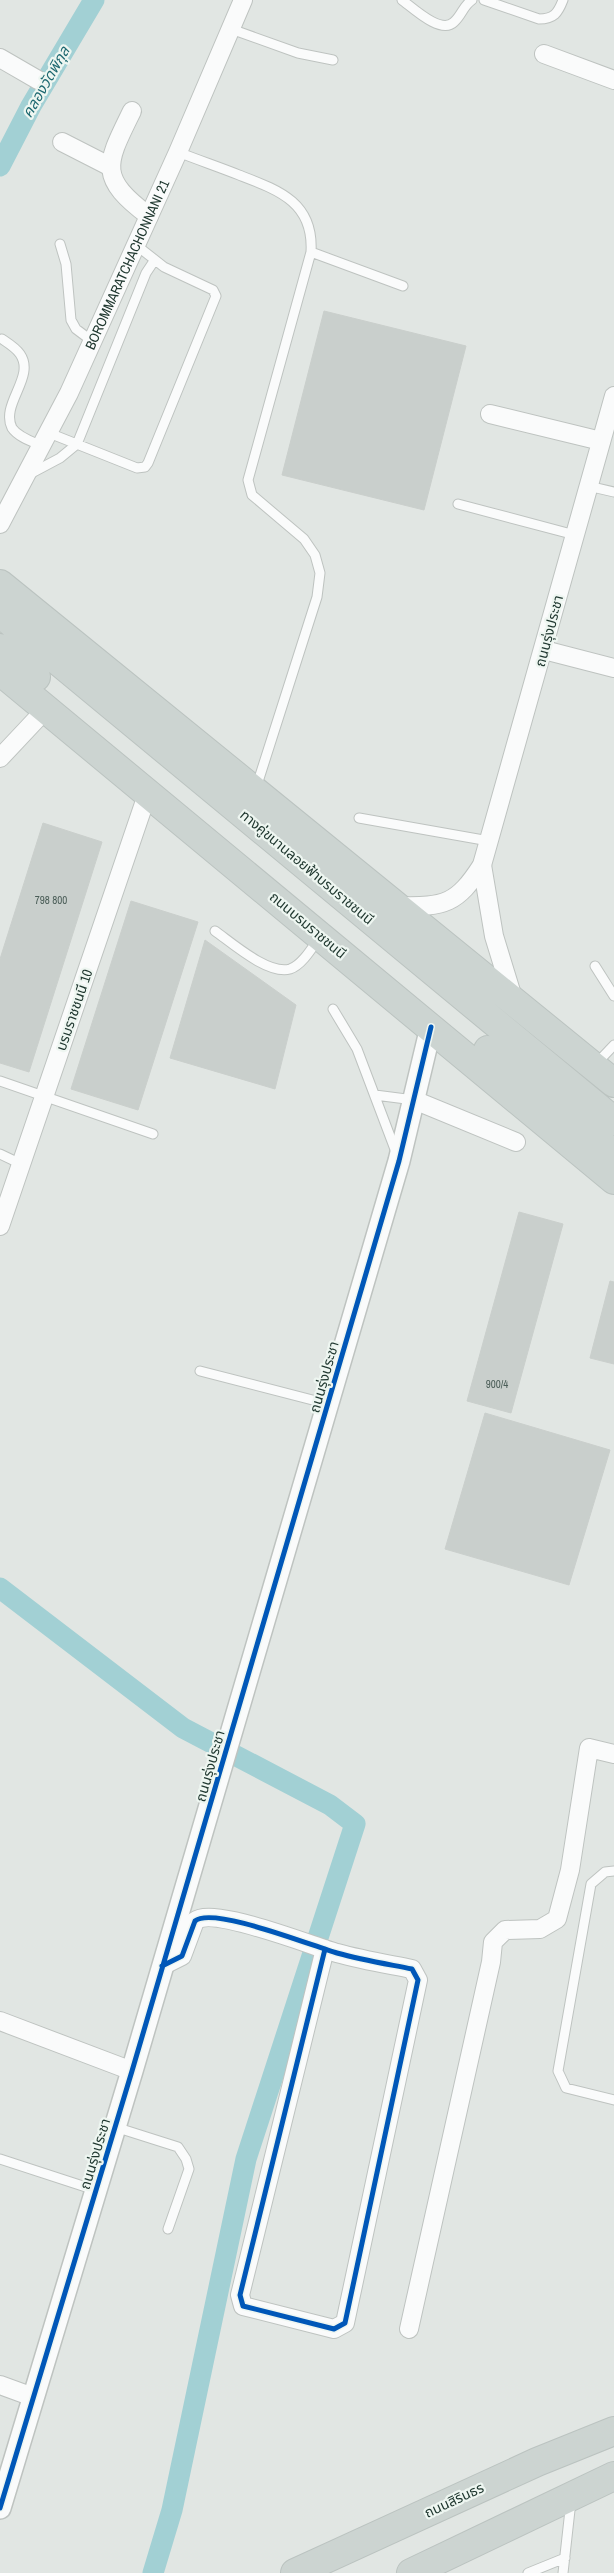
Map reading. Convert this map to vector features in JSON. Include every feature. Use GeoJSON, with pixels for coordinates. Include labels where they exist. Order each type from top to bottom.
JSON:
{"type":"FeatureCollection","features":[{"type":"Feature","properties":{"kind":"main road"},"geometry":{"type":"LineString","coordinates":[[0,584],[255,792],[399,906],[604,1075]]}},
{"type":"Feature","properties":{"kind":"main road","name":"ทางคู่ขนานลอยฟ้าบรมราชชนนี"},"geometry":{"type":"LineString","coordinates":[[0,614],[614,1121]]}},
{"type":"Feature","properties":{"kind":"main road","name":"ทางคู่ขนานลอยฟ้าบรมราชชนนี"},"geometry":{"type":"LineString","coordinates":[[0,648],[614,1154]]}},
{"type":"Feature","properties":{"kind":"main road","name":"ถนนบรมราชชนนี"},"geometry":{"type":"LineString","coordinates":[[0,671],[614,1180]]}},
{"type":"Feature","properties":{"kind":"main road"},"geometry":{"type":"LineString","coordinates":[[537,2462],[614,2410]]}},
{"type":"Feature","properties":{"kind":"main road","name":"ถนนสิรินธร"},"geometry":{"type":"LineString","coordinates":[[295,2573],[537,2462],[614,2431]]}},
{"type":"Feature","properties":{"kind":"main road"},"geometry":{"type":"LineString","coordinates":[[412,2573],[447,2561],[572,2495],[609,2478]]}},
{"type":"Feature","properties":{"kind":"street","name":"BOROMMARATCHACHONNANI 21"},"geometry":{"type":"LineString","coordinates":[[0,524],[45,440],[92,341],[178,152],[243,0]]}},
{"type":"Feature","properties":{"kind":"street"},"geometry":{"type":"LineString","coordinates":[[544,54],[614,80]]}},
{"type":"Feature","properties":{"kind":"street"},"geometry":{"type":"LineString","coordinates":[[0,58],[38,80]]}},
{"type":"Feature","properties":{"kind":"street"},"geometry":{"type":"LineString","coordinates":[[132,111],[114,146],[109,166],[110,176],[131,203],[149,216]]}},
{"type":"Feature","properties":{"kind":"street"},"geometry":{"type":"LineString","coordinates":[[62,142],[109,166]]}},
{"type":"Feature","properties":{"kind":"street","name":"ถนนรุ่งประชา"},"geometry":{"type":"LineString","coordinates":[[399,906],[424,907],[456,897],[466,890],[482,865],[614,396]]}},
{"type":"Feature","properties":{"kind":"street"},"geometry":{"type":"LineString","coordinates":[[490,414],[601,441]]}},
{"type":"Feature","properties":{"kind":"street"},"geometry":{"type":"LineString","coordinates":[[544,650],[614,668]]}},
{"type":"Feature","properties":{"kind":"street"},"geometry":{"type":"LineString","coordinates":[[0,758],[46,709]]}},
{"type":"Feature","properties":{"kind":"street","name":"บรมราชชนนี 10"},"geometry":{"type":"LineString","coordinates":[[0,1226],[148,792]]}},
{"type":"Feature","properties":{"kind":"street","name":"ถนนรุ่งประชา"},"geometry":{"type":"LineString","coordinates":[[482,865],[494,936],[514,1001]]}},
{"type":"Feature","properties":{"kind":"street","name":"ถนนรุ่งประชา"},"geometry":{"type":"LineString","coordinates":[[0,2508],[132,2071],[399,1161],[431,1027]]}},
{"type":"Feature","properties":{"kind":"street"},"geometry":{"type":"LineString","coordinates":[[414,1100],[516,1142]]}},
{"type":"Feature","properties":{"kind":"street"},"geometry":{"type":"LineString","coordinates":[[410,2329],[491,1962],[493,1942],[505,1930],[540,1929],[557,1919],[570,1870],[588,1748],[614,1754]]}},
{"type":"Feature","properties":{"kind":"street"},"geometry":{"type":"LineString","coordinates":[[162,1966],[182,1956],[192,1927],[199,1918],[242,1922],[325,1948],[412,1969],[418,1980],[345,2323],[334,2329],[242,2306],[240,2295],[325,1948]]}},
{"type":"Feature","properties":{"kind":"street"},"geometry":{"type":"LineString","coordinates":[[0,2021],[132,2071]]}},
{"type":"Feature","properties":{"kind":"street"},"geometry":{"type":"LineString","coordinates":[[0,2385],[33,2396]]}},
{"type":"Feature","properties":{"kind":"lane"},"geometry":{"type":"LineString","coordinates":[[484,0],[507,4],[539,19],[549,19],[555,16],[563,0]]}},
{"type":"Feature","properties":{"kind":"lane"},"geometry":{"type":"LineString","coordinates":[[405,1],[439,25],[448,26],[455,21],[468,1]]}},
{"type":"Feature","properties":{"kind":"lane"},"geometry":{"type":"LineString","coordinates":[[230,30],[298,54],[333,60]]}},
{"type":"Feature","properties":{"kind":"lane"},"geometry":{"type":"LineString","coordinates":[[178,152],[267,186],[288,197],[300,209],[309,226],[311,252],[248,480],[252,495],[304,539],[315,555],[320,573],[317,597],[255,792]]}},
{"type":"Feature","properties":{"kind":"lane"},"geometry":{"type":"LineString","coordinates":[[60,244],[66,264],[71,320],[76,329],[92,341]]}},
{"type":"Feature","properties":{"kind":"lane"},"geometry":{"type":"LineString","coordinates":[[2,339],[19,352],[24,369],[9,407],[8,418],[12,429],[45,440],[76,444],[137,468],[145,467],[216,296],[213,290],[171,272],[154,261],[136,245]]}},
{"type":"Feature","properties":{"kind":"lane"},"geometry":{"type":"LineString","coordinates":[[311,252],[403,286]]}},
{"type":"Feature","properties":{"kind":"lane"},"geometry":{"type":"LineString","coordinates":[[26,476],[60,458],[76,444],[146,273],[154,261]]}},
{"type":"Feature","properties":{"kind":"lane"},"geometry":{"type":"LineString","coordinates":[[588,486],[614,492]]}},
{"type":"Feature","properties":{"kind":"lane"},"geometry":{"type":"LineString","coordinates":[[458,504],[575,535]]}},
{"type":"Feature","properties":{"kind":"lane"},"geometry":{"type":"LineString","coordinates":[[358,818],[489,841]]}},
{"type":"Feature","properties":{"kind":"lane"},"geometry":{"type":"LineString","coordinates":[[215,931],[258,961],[278,970],[291,968],[299,962],[321,936]]}},
{"type":"Feature","properties":{"kind":"lane"},"geometry":{"type":"LineString","coordinates":[[595,966],[614,996]]}},
{"type":"Feature","properties":{"kind":"lane"},"geometry":{"type":"LineString","coordinates":[[333,1009],[357,1050],[399,1161]]}},
{"type":"Feature","properties":{"kind":"lane"},"geometry":{"type":"LineString","coordinates":[[604,1075],[614,1046]]}},
{"type":"Feature","properties":{"kind":"lane"},"geometry":{"type":"LineString","coordinates":[[0,1081],[153,1134]]}},
{"type":"Feature","properties":{"kind":"lane"},"geometry":{"type":"LineString","coordinates":[[375,1095],[414,1100]]}},
{"type":"Feature","properties":{"kind":"lane"},"geometry":{"type":"LineString","coordinates":[[0,1154],[21,1164]]}},
{"type":"Feature","properties":{"kind":"lane"},"geometry":{"type":"LineString","coordinates":[[200,1371],[328,1404]]}},
{"type":"Feature","properties":{"kind":"lane"},"geometry":{"type":"LineString","coordinates":[[614,1871],[605,1872],[591,1884],[558,2071],[566,2088],[614,2100]]}},
{"type":"Feature","properties":{"kind":"lane"},"geometry":{"type":"LineString","coordinates":[[114,2127],[178,2147],[186,2159],[189,2168],[168,2229]]}},
{"type":"Feature","properties":{"kind":"lane"},"geometry":{"type":"LineString","coordinates":[[0,2159],[95,2190]]}},
{"type":"Feature","properties":{"kind":"lane"},"geometry":{"type":"LineString","coordinates":[[563,2573],[572,2495]]}},
{"type":"Feature","properties":{"kind":"lane"},"geometry":{"type":"LineString","coordinates":[[528,2573],[565,2558]]}},
{"type":"Feature","properties":{"kind":"building"},"geometry":{"type":"Polygon","coordinates":[[[324,311],[466,346],[424,510],[282,475],[324,311]]]}},
{"type":"Feature","properties":{"kind":"building"},"geometry":{"type":"Polygon","coordinates":[[[43,823],[102,842],[29,1072],[0,1063],[0,959],[43,823]]]}},
{"type":"Feature","properties":{"kind":"building"},"geometry":{"type":"Polygon","coordinates":[[[131,901],[198,922],[138,1110],[71,1089],[131,901]]]}},
{"type":"Feature","properties":{"kind":"building"},"geometry":{"type":"Polygon","coordinates":[[[205,940],[296,1005],[275,1089],[170,1058],[205,940]]]}},
{"type":"Feature","properties":{"kind":"building"},"geometry":{"type":"Polygon","coordinates":[[[519,1212],[563,1224],[511,1413],[467,1401],[519,1212]]]}},
{"type":"Feature","properties":{"kind":"building"},"geometry":{"type":"Polygon","coordinates":[[[610,1281],[614,1282],[614,1364],[590,1358],[610,1281]]]}},
{"type":"Feature","properties":{"kind":"building"},"geometry":{"type":"Polygon","coordinates":[[[485,1413],[610,1450],[569,1585],[445,1549],[485,1413]]]}},
{"type":"Feature","properties":{"kind":"waterway","name":"คลองวัดพิกุล"},"geometry":{"type":"LineString","coordinates":[[0,166],[31,106],[94,0]]}},
{"type":"Feature","properties":{"kind":"waterway"},"geometry":{"type":"LineString","coordinates":[[0,1588],[183,1728],[330,1805],[355,1824],[246,2159],[172,2510],[153,2573]]}},
{"type":"Feature","properties":{"kind":"cycle path"},"geometry":{"type":"LineString","coordinates":[[0,2508],[132,2071],[399,1161],[431,1027]]}},
{"type":"Feature","properties":{"kind":"cycle path"},"geometry":{"type":"LineString","coordinates":[[162,1966],[182,1956],[195,1921],[205,1918],[241,1923],[286,1936],[337,1953],[412,1969],[418,1980],[345,2323],[334,2329],[243,2306],[240,2295],[325,1949]]}}]}
